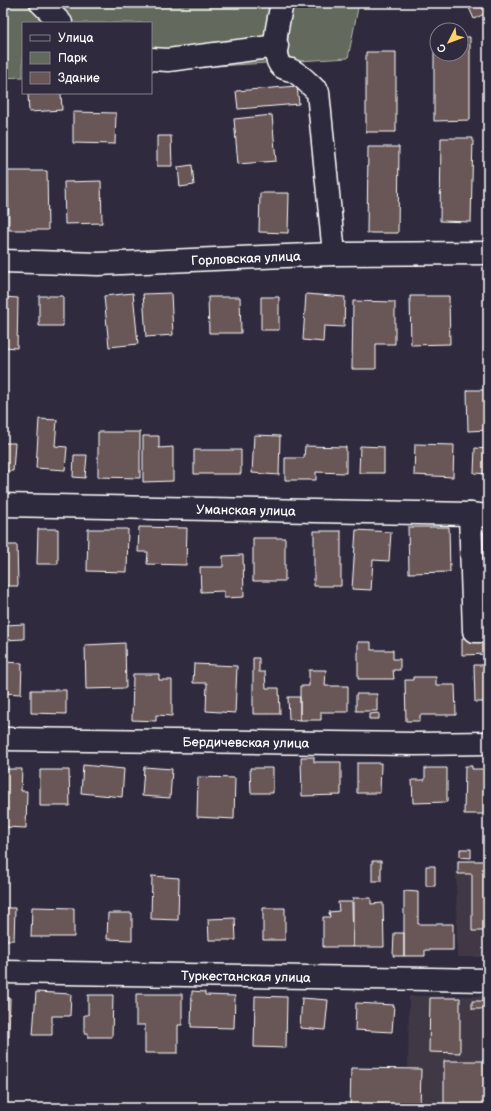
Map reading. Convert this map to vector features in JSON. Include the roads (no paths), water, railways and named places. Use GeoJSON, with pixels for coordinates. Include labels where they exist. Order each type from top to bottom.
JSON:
{"type":"FeatureCollection","features":[{"type":"Feature","properties":{"kind":"street"},"geometry":{"type":"LineString","coordinates":[[41,3],[60,22]]}},
{"type":"Feature","properties":{"kind":"street"},"geometry":{"type":"LineString","coordinates":[[282,3],[276,33],[277,57],[280,65],[285,69],[292,71],[318,92],[334,254]]}},
{"type":"Feature","properties":{"kind":"street"},"geometry":{"type":"LineString","coordinates":[[152,59],[168,60],[277,46]]}},
{"type":"Feature","properties":{"kind":"street","name":"Горловская улица"},"geometry":{"type":"LineString","coordinates":[[3,261],[98,264],[334,254],[488,253]]}},
{"type":"Feature","properties":{"kind":"street","name":"Уманская улица"},"geometry":{"type":"LineString","coordinates":[[3,505],[479,515]]}},
{"type":"Feature","properties":{"kind":"street"},"geometry":{"type":"LineString","coordinates":[[479,515],[474,631],[488,631]]}},
{"type":"Feature","properties":{"kind":"street","name":"Бердичевская улица"},"geometry":{"type":"LineString","coordinates":[[3,739],[416,744],[488,743]]}},
{"type":"Feature","properties":{"kind":"street","name":"Туркестанская улица"},"geometry":{"type":"LineString","coordinates":[[3,972],[488,980]]}}]}
